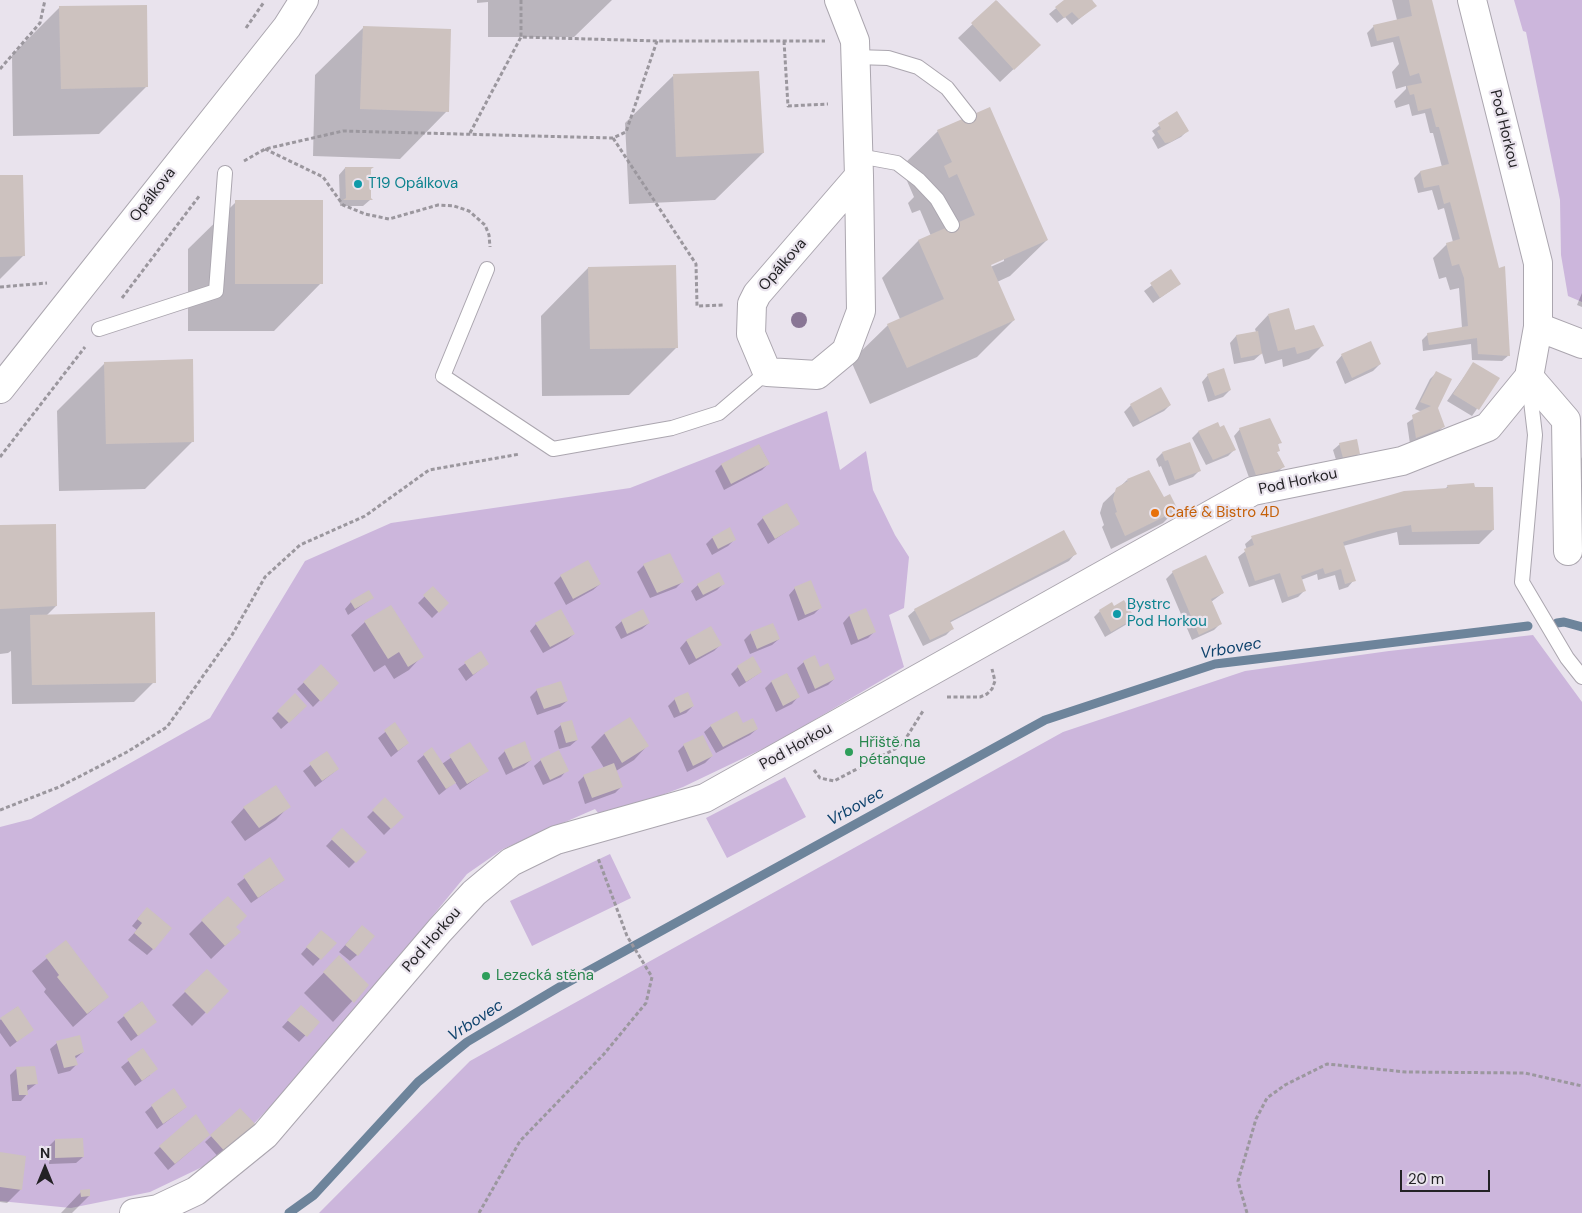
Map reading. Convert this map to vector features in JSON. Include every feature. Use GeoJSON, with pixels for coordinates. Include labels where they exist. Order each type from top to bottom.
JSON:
{"type":"FeatureCollection","features":[{"type":"Feature","properties":{"kind":"street","name":"Opálkova"},"geometry":{"type":"LineString","coordinates":[[0,388],[287,28],[304,0]]}},
{"type":"Feature","properties":{"kind":"street"},"geometry":{"type":"LineString","coordinates":[[767,372],[817,375],[846,350],[861,311],[855,49],[840,0]]}},
{"type":"Feature","properties":{"kind":"street","name":"Pod Horkou"},"geometry":{"type":"LineString","coordinates":[[134,1213],[158,1209],[196,1191],[265,1135],[474,893],[511,862],[556,840],[704,798],[1253,491],[1402,461],[1488,427],[1529,377],[1538,327],[1538,263],[1472,0]]}},
{"type":"Feature","properties":{"kind":"street","name":"Opálkova"},"geometry":{"type":"LineString","coordinates":[[767,372],[751,334],[752,304],[757,294],[859,166]]}},
{"type":"Feature","properties":{"kind":"street"},"geometry":{"type":"LineString","coordinates":[[1538,327],[1582,344]]}},
{"type":"Feature","properties":{"kind":"street"},"geometry":{"type":"LineString","coordinates":[[1529,377],[1566,420],[1568,551]]}},
{"type":"Feature","properties":{"kind":"lane"},"geometry":{"type":"LineString","coordinates":[[855,49],[918,67],[947,88],[969,116]]}},
{"type":"Feature","properties":{"kind":"lane"},"geometry":{"type":"LineString","coordinates":[[859,166],[896,163],[919,180],[937,199],[952,225]]}},
{"type":"Feature","properties":{"kind":"lane"},"geometry":{"type":"LineString","coordinates":[[99,329],[216,291],[224,172]]}},
{"type":"Feature","properties":{"kind":"lane"},"geometry":{"type":"LineString","coordinates":[[487,269],[443,376],[553,449],[672,428],[719,413],[767,372]]}},
{"type":"Feature","properties":{"kind":"lane"},"geometry":{"type":"LineString","coordinates":[[1529,377],[1535,435],[1522,582],[1567,658],[1582,677]]}},
{"type":"Feature","properties":{"kind":"path"},"geometry":{"type":"LineString","coordinates":[[0,69],[40,23],[46,0]]}},
{"type":"Feature","properties":{"kind":"path"},"geometry":{"type":"LineString","coordinates":[[470,133],[521,37],[521,0]]}},
{"type":"Feature","properties":{"kind":"path"},"geometry":{"type":"LineString","coordinates":[[521,37],[657,42],[784,41],[855,49]]}},
{"type":"Feature","properties":{"kind":"path"},"geometry":{"type":"LineString","coordinates":[[784,41],[788,106],[857,102]]}},
{"type":"Feature","properties":{"kind":"path"},"geometry":{"type":"LineString","coordinates":[[0,457],[211,180],[265,149],[343,131],[613,138],[626,132],[657,42]]}},
{"type":"Feature","properties":{"kind":"path"},"geometry":{"type":"LineString","coordinates":[[613,138],[696,264],[697,306],[752,304]]}},
{"type":"Feature","properties":{"kind":"path"},"geometry":{"type":"LineString","coordinates":[[265,149],[322,176],[343,205],[365,214],[389,219],[438,206],[454,206],[470,211],[485,225],[489,235],[490,255]]}},
{"type":"Feature","properties":{"kind":"path"},"geometry":{"type":"LineString","coordinates":[[0,810],[59,787],[127,752],[167,727],[232,635],[265,577],[300,545],[365,516],[429,470],[553,449]]}},
{"type":"Feature","properties":{"kind":"path"},"geometry":{"type":"LineString","coordinates":[[940,698],[980,698],[992,689],[994,672],[979,644]]}},
{"type":"Feature","properties":{"kind":"path"},"geometry":{"type":"LineString","coordinates":[[802,744],[816,774],[825,781],[834,781],[903,743],[927,706]]}},
{"type":"Feature","properties":{"kind":"path"},"geometry":{"type":"LineString","coordinates":[[479,1213],[520,1141],[604,1054],[646,1002],[652,977],[627,936],[587,830]]}},
{"type":"Feature","properties":{"kind":"path"},"geometry":{"type":"LineString","coordinates":[[1247,1213],[1238,1180],[1256,1119],[1267,1098],[1285,1085],[1327,1064],[1406,1072],[1526,1073],[1582,1086]]}},
{"type":"Feature","properties":{"kind":"shaded area"},"geometry":{"type":"Polygon","coordinates":[[[1514,0],[1582,0],[1582,302],[1568,296],[1561,255],[1560,200],[1526,32],[1523,31],[1514,0]]]}},
{"type":"Feature","properties":{"kind":"shaded area"},"geometry":{"type":"Polygon","coordinates":[[[827,411],[840,470],[866,451],[873,490],[895,535],[909,557],[904,608],[889,615],[904,667],[777,742],[683,787],[602,818],[595,809],[503,849],[467,874],[312,1063],[221,1158],[150,1192],[71,1208],[0,1201],[0,827],[31,819],[210,718],[305,561],[391,523],[630,488],[827,411]]]}},
{"type":"Feature","properties":{"kind":"shaded area"},"geometry":{"type":"Polygon","coordinates":[[[1533,635],[1582,702],[1582,1213],[319,1213],[470,1061],[1063,732],[1245,671],[1389,651],[1533,635]]]}},
{"type":"Feature","properties":{"kind":"shaded area"},"geometry":{"type":"Polygon","coordinates":[[[785,777],[806,817],[727,858],[706,818],[785,777]]]}},
{"type":"Feature","properties":{"kind":"shaded area"},"geometry":{"type":"Polygon","coordinates":[[[610,854],[631,898],[532,946],[510,901],[610,854]]]}},
{"type":"Feature","properties":{"kind":"building"},"geometry":{"type":"Polygon","coordinates":[[[996,0],[1041,45],[1014,70],[971,23],[996,0]]]}},
{"type":"Feature","properties":{"kind":"building"},"geometry":{"type":"Polygon","coordinates":[[[1064,0],[1092,0],[1097,6],[1079,19],[1072,12],[1064,18],[1055,7],[1064,0]]]}},
{"type":"Feature","properties":{"kind":"building"},"geometry":{"type":"Polygon","coordinates":[[[1409,0],[1432,0],[1499,268],[1505,266],[1510,356],[1478,354],[1477,338],[1429,345],[1427,333],[1468,326],[1464,278],[1459,264],[1452,266],[1446,243],[1460,239],[1450,202],[1444,204],[1439,185],[1424,188],[1420,171],[1449,164],[1439,127],[1436,127],[1431,108],[1418,111],[1414,94],[1410,95],[1407,86],[1422,83],[1419,73],[1410,76],[1399,36],[1377,41],[1373,25],[1412,16],[1409,0]]]}},
{"type":"Feature","properties":{"kind":"building"},"geometry":{"type":"Polygon","coordinates":[[[147,5],[148,87],[61,89],[59,6],[147,5]]]}},
{"type":"Feature","properties":{"kind":"building"},"geometry":{"type":"Polygon","coordinates":[[[363,26],[451,29],[449,112],[360,109],[363,26]]]}},
{"type":"Feature","properties":{"kind":"building"},"geometry":{"type":"Polygon","coordinates":[[[759,71],[764,153],[676,157],[673,74],[759,71]]]}},
{"type":"Feature","properties":{"kind":"building"},"geometry":{"type":"Polygon","coordinates":[[[990,107],[1048,240],[991,265],[1015,320],[907,368],[887,324],[944,299],[918,240],[975,215],[957,174],[949,178],[944,166],[952,162],[937,130],[990,107]]]}},
{"type":"Feature","properties":{"kind":"building"},"geometry":{"type":"Polygon","coordinates":[[[1177,111],[1189,131],[1171,142],[1165,143],[1157,131],[1161,129],[1158,123],[1177,111]]]}},
{"type":"Feature","properties":{"kind":"building","name":"T19 Opálkova"},"geometry":{"type":"Polygon","coordinates":[[[345,167],[374,167],[371,169],[371,198],[373,200],[343,200],[346,198],[345,167]]]}},
{"type":"Feature","properties":{"kind":"building"},"geometry":{"type":"Polygon","coordinates":[[[0,175],[23,175],[25,256],[0,257],[0,175]]]}},
{"type":"Feature","properties":{"kind":"building"},"geometry":{"type":"Polygon","coordinates":[[[235,200],[323,200],[323,284],[235,284],[235,200]]]}},
{"type":"Feature","properties":{"kind":"building"},"geometry":{"type":"Polygon","coordinates":[[[676,265],[678,348],[590,349],[588,267],[676,265]]]}},
{"type":"Feature","properties":{"kind":"building"},"geometry":{"type":"Polygon","coordinates":[[[1171,269],[1181,284],[1160,298],[1150,283],[1171,269]]]}},
{"type":"Feature","properties":{"kind":"building"},"geometry":{"type":"Polygon","coordinates":[[[1289,308],[1295,330],[1314,325],[1324,346],[1297,354],[1295,347],[1278,351],[1268,314],[1289,308]]]}},
{"type":"Feature","properties":{"kind":"building"},"geometry":{"type":"Polygon","coordinates":[[[1258,331],[1262,354],[1241,358],[1236,335],[1258,331]]]}},
{"type":"Feature","properties":{"kind":"building"},"geometry":{"type":"Polygon","coordinates":[[[1371,341],[1381,364],[1352,378],[1341,354],[1371,341]]]}},
{"type":"Feature","properties":{"kind":"building"},"geometry":{"type":"Polygon","coordinates":[[[193,359],[194,442],[106,444],[104,362],[193,359]]]}},
{"type":"Feature","properties":{"kind":"building"},"geometry":{"type":"Polygon","coordinates":[[[1473,362],[1500,378],[1479,410],[1453,394],[1473,362]]]}},
{"type":"Feature","properties":{"kind":"building"},"geometry":{"type":"Polygon","coordinates":[[[1224,368],[1231,390],[1215,396],[1207,374],[1224,368]]]}},
{"type":"Feature","properties":{"kind":"building"},"geometry":{"type":"Polygon","coordinates":[[[1436,371],[1452,379],[1438,408],[1445,427],[1416,438],[1412,415],[1431,406],[1420,402],[1436,371]]]}},
{"type":"Feature","properties":{"kind":"building"},"geometry":{"type":"Polygon","coordinates":[[[1161,387],[1171,405],[1140,422],[1130,404],[1161,387]]]}},
{"type":"Feature","properties":{"kind":"building"},"geometry":{"type":"Polygon","coordinates":[[[1270,418],[1282,443],[1278,444],[1280,451],[1277,452],[1285,467],[1257,478],[1239,428],[1270,418]]]}},
{"type":"Feature","properties":{"kind":"building"},"geometry":{"type":"Polygon","coordinates":[[[1218,422],[1220,427],[1224,425],[1236,450],[1213,460],[1198,431],[1218,422]]]}},
{"type":"Feature","properties":{"kind":"building"},"geometry":{"type":"Polygon","coordinates":[[[1357,439],[1360,454],[1343,458],[1339,443],[1357,439]]]}},
{"type":"Feature","properties":{"kind":"building"},"geometry":{"type":"Polygon","coordinates":[[[1190,442],[1201,471],[1175,480],[1168,460],[1165,461],[1162,452],[1190,442]]]}},
{"type":"Feature","properties":{"kind":"building"},"geometry":{"type":"Polygon","coordinates":[[[759,444],[770,464],[731,484],[721,464],[759,444]]]}},
{"type":"Feature","properties":{"kind":"building"},"geometry":{"type":"Polygon","coordinates":[[[1149,470],[1164,497],[1170,494],[1178,510],[1125,536],[1115,513],[1117,512],[1113,499],[1116,488],[1128,481],[1127,479],[1149,470]]]}},
{"type":"Feature","properties":{"kind":"building"},"geometry":{"type":"Polygon","coordinates":[[[1474,483],[1475,487],[1493,487],[1494,530],[1412,532],[1411,525],[1378,531],[1343,542],[1356,581],[1345,584],[1341,569],[1325,574],[1323,568],[1301,576],[1306,591],[1288,597],[1280,573],[1255,581],[1244,549],[1254,545],[1251,536],[1404,491],[1448,488],[1447,485],[1474,483]]]}},
{"type":"Feature","properties":{"kind":"building"},"geometry":{"type":"Polygon","coordinates":[[[787,503],[800,524],[775,539],[762,517],[787,503]]]}},
{"type":"Feature","properties":{"kind":"building"},"geometry":{"type":"Polygon","coordinates":[[[56,524],[57,606],[0,609],[0,525],[56,524]]]}},
{"type":"Feature","properties":{"kind":"building"},"geometry":{"type":"Polygon","coordinates":[[[730,527],[736,540],[718,549],[712,537],[730,527]]]}},
{"type":"Feature","properties":{"kind":"building"},"geometry":{"type":"Polygon","coordinates":[[[1064,530],[1077,554],[950,621],[954,629],[930,640],[914,609],[1064,530]]]}},
{"type":"Feature","properties":{"kind":"building"},"geometry":{"type":"Polygon","coordinates":[[[670,553],[684,582],[657,593],[643,564],[670,553]]]}},
{"type":"Feature","properties":{"kind":"building"},"geometry":{"type":"Polygon","coordinates":[[[1206,555],[1224,593],[1211,599],[1222,624],[1199,635],[1172,571],[1206,555]]]}},
{"type":"Feature","properties":{"kind":"building"},"geometry":{"type":"Polygon","coordinates":[[[588,560],[601,584],[573,599],[560,575],[588,560]]]}},
{"type":"Feature","properties":{"kind":"building"},"geometry":{"type":"Polygon","coordinates":[[[719,572],[725,584],[703,595],[697,584],[719,572]]]}},
{"type":"Feature","properties":{"kind":"building"},"geometry":{"type":"Polygon","coordinates":[[[811,580],[822,608],[805,615],[794,587],[811,580]]]}},
{"type":"Feature","properties":{"kind":"building"},"geometry":{"type":"Polygon","coordinates":[[[433,586],[449,603],[439,613],[423,595],[433,586]]]}},
{"type":"Feature","properties":{"kind":"building"},"geometry":{"type":"Polygon","coordinates":[[[369,590],[374,598],[355,609],[350,601],[369,590]]]}},
{"type":"Feature","properties":{"kind":"building","name":"Bystrc Pod Horkou"},"geometry":{"type":"Polygon","coordinates":[[[1124,600],[1135,618],[1111,632],[1099,610],[1112,602],[1114,606],[1124,600]]]}},
{"type":"Feature","properties":{"kind":"building"},"geometry":{"type":"Polygon","coordinates":[[[391,605],[424,657],[408,667],[399,652],[388,659],[364,621],[391,605]]]}},
{"type":"Feature","properties":{"kind":"building"},"geometry":{"type":"Polygon","coordinates":[[[866,608],[876,632],[858,640],[849,615],[866,608]]]}},
{"type":"Feature","properties":{"kind":"building"},"geometry":{"type":"Polygon","coordinates":[[[561,609],[575,634],[550,647],[535,623],[561,609]]]}},
{"type":"Feature","properties":{"kind":"building"},"geometry":{"type":"Polygon","coordinates":[[[643,609],[650,623],[627,634],[621,620],[643,609]]]}},
{"type":"Feature","properties":{"kind":"building"},"geometry":{"type":"Polygon","coordinates":[[[155,612],[156,683],[32,685],[30,615],[155,612]]]}},
{"type":"Feature","properties":{"kind":"building"},"geometry":{"type":"Polygon","coordinates":[[[773,623],[780,639],[757,649],[750,632],[773,623]]]}},
{"type":"Feature","properties":{"kind":"building"},"geometry":{"type":"Polygon","coordinates":[[[711,626],[722,645],[696,659],[686,640],[711,626]]]}},
{"type":"Feature","properties":{"kind":"building"},"geometry":{"type":"Polygon","coordinates":[[[481,651],[489,664],[473,675],[464,662],[481,651]]]}},
{"type":"Feature","properties":{"kind":"building"},"geometry":{"type":"Polygon","coordinates":[[[815,655],[820,667],[828,663],[835,679],[815,689],[803,661],[815,655]]]}},
{"type":"Feature","properties":{"kind":"building"},"geometry":{"type":"Polygon","coordinates":[[[753,656],[762,672],[746,682],[737,666],[753,656]]]}},
{"type":"Feature","properties":{"kind":"building"},"geometry":{"type":"Polygon","coordinates":[[[321,664],[339,683],[321,702],[303,682],[321,664]]]}},
{"type":"Feature","properties":{"kind":"building"},"geometry":{"type":"Polygon","coordinates":[[[787,673],[800,697],[783,706],[771,681],[787,673]]]}},
{"type":"Feature","properties":{"kind":"building"},"geometry":{"type":"Polygon","coordinates":[[[561,681],[568,701],[544,709],[536,689],[561,681]]]}},
{"type":"Feature","properties":{"kind":"building"},"geometry":{"type":"Polygon","coordinates":[[[688,692],[694,706],[680,713],[674,698],[688,692]]]}},
{"type":"Feature","properties":{"kind":"building"},"geometry":{"type":"Polygon","coordinates":[[[295,693],[307,706],[289,723],[277,711],[295,693]]]}},
{"type":"Feature","properties":{"kind":"building"},"geometry":{"type":"Polygon","coordinates":[[[737,711],[743,723],[753,718],[758,729],[723,747],[710,725],[737,711]]]}},
{"type":"Feature","properties":{"kind":"building"},"geometry":{"type":"Polygon","coordinates":[[[630,717],[649,746],[622,763],[604,733],[630,717]]]}},
{"type":"Feature","properties":{"kind":"building"},"geometry":{"type":"Polygon","coordinates":[[[572,720],[578,740],[566,743],[560,723],[572,720]]]}},
{"type":"Feature","properties":{"kind":"building"},"geometry":{"type":"Polygon","coordinates":[[[395,722],[409,743],[398,751],[384,730],[395,722]]]}},
{"type":"Feature","properties":{"kind":"building"},"geometry":{"type":"Polygon","coordinates":[[[703,735],[713,756],[693,766],[683,744],[703,735]]]}},
{"type":"Feature","properties":{"kind":"building"},"geometry":{"type":"Polygon","coordinates":[[[525,741],[532,760],[513,769],[504,750],[525,741]]]}},
{"type":"Feature","properties":{"kind":"building"},"geometry":{"type":"Polygon","coordinates":[[[470,742],[489,771],[467,784],[449,755],[470,742]]]}},
{"type":"Feature","properties":{"kind":"building"},"geometry":{"type":"Polygon","coordinates":[[[432,747],[456,783],[446,789],[423,754],[432,747]]]}},
{"type":"Feature","properties":{"kind":"building"},"geometry":{"type":"Polygon","coordinates":[[[559,750],[569,771],[550,780],[540,759],[559,750]]]}},
{"type":"Feature","properties":{"kind":"building"},"geometry":{"type":"Polygon","coordinates":[[[327,751],[339,769],[322,781],[309,763],[327,751]]]}},
{"type":"Feature","properties":{"kind":"building"},"geometry":{"type":"Polygon","coordinates":[[[614,763],[623,787],[592,798],[583,775],[614,763]]]}},
{"type":"Feature","properties":{"kind":"building"},"geometry":{"type":"Polygon","coordinates":[[[276,785],[291,807],[259,828],[243,807],[276,785]]]}},
{"type":"Feature","properties":{"kind":"building"},"geometry":{"type":"Polygon","coordinates":[[[385,797],[404,817],[391,829],[372,810],[385,797]]]}},
{"type":"Feature","properties":{"kind":"building"},"geometry":{"type":"Polygon","coordinates":[[[342,828],[367,852],[356,863],[331,839],[342,828]]]}},
{"type":"Feature","properties":{"kind":"building"},"geometry":{"type":"Polygon","coordinates":[[[270,857],[285,880],[258,898],[243,876],[270,857]]]}},
{"type":"Feature","properties":{"kind":"building"},"geometry":{"type":"Polygon","coordinates":[[[228,896],[247,916],[236,927],[241,932],[225,946],[201,920],[228,896]]]}},
{"type":"Feature","properties":{"kind":"building"},"geometry":{"type":"Polygon","coordinates":[[[147,907],[172,928],[154,950],[134,933],[142,923],[137,919],[147,907]]]}},
{"type":"Feature","properties":{"kind":"building"},"geometry":{"type":"Polygon","coordinates":[[[362,925],[375,936],[358,956],[345,945],[362,925]]]}},
{"type":"Feature","properties":{"kind":"building"},"geometry":{"type":"Polygon","coordinates":[[[321,930],[337,943],[321,960],[306,947],[321,930]]]}},
{"type":"Feature","properties":{"kind":"building"},"geometry":{"type":"Polygon","coordinates":[[[66,940],[109,997],[87,1014],[57,977],[59,975],[45,956],[66,940]]]}},
{"type":"Feature","properties":{"kind":"building"},"geometry":{"type":"Polygon","coordinates":[[[339,955],[369,985],[354,1003],[323,972],[339,955]]]}},
{"type":"Feature","properties":{"kind":"building"},"geometry":{"type":"Polygon","coordinates":[[[207,969],[229,991],[207,1014],[184,991],[207,969]]]}},
{"type":"Feature","properties":{"kind":"building"},"geometry":{"type":"Polygon","coordinates":[[[142,1001],[157,1022],[138,1036],[123,1015],[142,1001]]]}},
{"type":"Feature","properties":{"kind":"building"},"geometry":{"type":"Polygon","coordinates":[[[301,1005],[320,1022],[307,1037],[287,1020],[301,1005]]]}},
{"type":"Feature","properties":{"kind":"building"},"geometry":{"type":"Polygon","coordinates":[[[18,1006],[34,1030],[17,1042],[0,1018],[18,1006]]]}},
{"type":"Feature","properties":{"kind":"building"},"geometry":{"type":"Polygon","coordinates":[[[80,1035],[84,1052],[75,1056],[78,1065],[64,1068],[56,1041],[80,1035]]]}},
{"type":"Feature","properties":{"kind":"building"},"geometry":{"type":"Polygon","coordinates":[[[143,1048],[158,1069],[142,1081],[127,1059],[143,1048]]]}},
{"type":"Feature","properties":{"kind":"building"},"geometry":{"type":"Polygon","coordinates":[[[35,1066],[38,1084],[27,1085],[28,1095],[19,1095],[16,1067],[35,1066]]]}},
{"type":"Feature","properties":{"kind":"building"},"geometry":{"type":"Polygon","coordinates":[[[174,1088],[187,1107],[163,1124],[151,1105],[174,1088]]]}},
{"type":"Feature","properties":{"kind":"building"},"geometry":{"type":"Polygon","coordinates":[[[240,1108],[258,1127],[228,1155],[210,1135],[240,1108]]]}},
{"type":"Feature","properties":{"kind":"building"},"geometry":{"type":"Polygon","coordinates":[[[196,1114],[210,1135],[175,1164],[159,1146],[196,1114]]]}},
{"type":"Feature","properties":{"kind":"building"},"geometry":{"type":"Polygon","coordinates":[[[83,1138],[84,1157],[55,1158],[55,1139],[83,1138]]]}},
{"type":"Feature","properties":{"kind":"building"},"geometry":{"type":"Polygon","coordinates":[[[0,1152],[26,1156],[22,1190],[0,1187],[0,1152]]]}},
{"type":"Feature","properties":{"kind":"building"},"geometry":{"type":"Polygon","coordinates":[[[90,1189],[90,1196],[81,1197],[80,1190],[90,1189]]]}},
{"type":"Feature","properties":{"kind":"waterway","name":"Vrbovec"},"geometry":{"type":"LineString","coordinates":[[1557,623],[1564,622],[1582,627]]}},
{"type":"Feature","properties":{"kind":"waterway","name":"Vrbovec"},"geometry":{"type":"LineString","coordinates":[[289,1213],[314,1195],[418,1082],[467,1042],[561,986],[1045,720],[1215,664],[1528,626]]}},
{"type":"Feature","properties":{"kind":"place","name":"T19 Opálkova"},"geometry":{"type":"Point","coordinates":[358,184]}},
{"type":"Feature","properties":{"kind":"place","name":"Café & Bistro 4D"},"geometry":{"type":"Point","coordinates":[1155,513]}},
{"type":"Feature","properties":{"kind":"place","name":"Bystrc Pod Horkou"},"geometry":{"type":"Point","coordinates":[1117,614]}},
{"type":"Feature","properties":{"kind":"place","name":"Hřiště na pétanque"},"geometry":{"type":"Point","coordinates":[849,752]}},
{"type":"Feature","properties":{"kind":"place","name":"Lezecká stěna"},"geometry":{"type":"Point","coordinates":[486,976]}}]}
